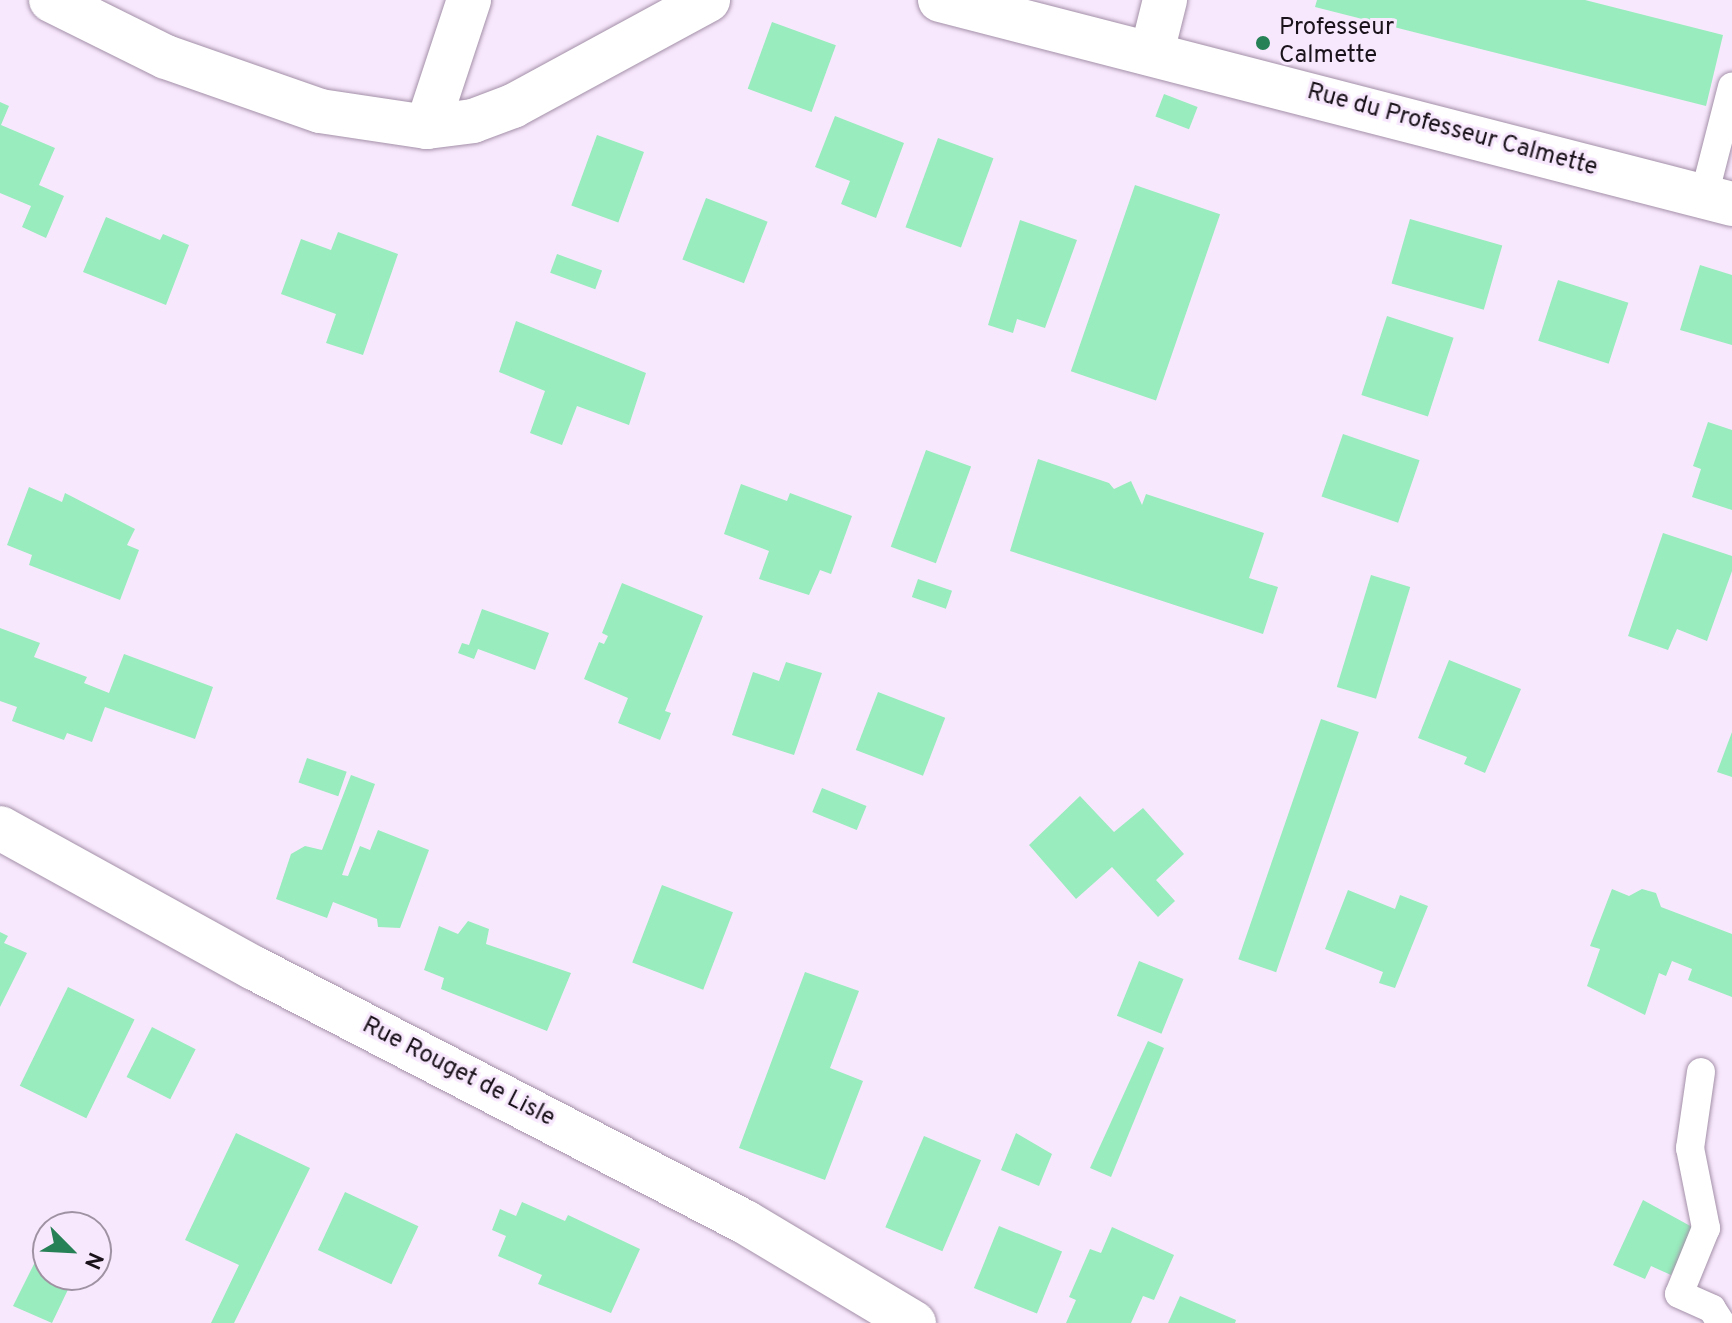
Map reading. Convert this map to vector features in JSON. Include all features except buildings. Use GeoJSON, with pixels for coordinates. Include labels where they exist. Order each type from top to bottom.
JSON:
{"type":"FeatureCollection","features":[{"type":"Feature","properties":{"kind":"street"},"geometry":{"type":"LineString","coordinates":[[51,0],[166,57],[320,111],[427,127],[473,121],[513,106],[708,0]]}},
{"type":"Feature","properties":{"kind":"street"},"geometry":{"type":"LineString","coordinates":[[427,127],[469,0]]}},
{"type":"Feature","properties":{"kind":"street","name":"Rue du Professeur Calmette"},"geometry":{"type":"LineString","coordinates":[[940,0],[1152,52],[1718,200]]}},
{"type":"Feature","properties":{"kind":"street"},"geometry":{"type":"LineString","coordinates":[[1152,52],[1165,0]]}},
{"type":"Feature","properties":{"kind":"street","name":"Rue Rouget de Lisle"},"geometry":{"type":"LineString","coordinates":[[0,828],[254,968],[745,1222],[914,1323]]}},
{"type":"Feature","properties":{"kind":"lane"},"geometry":{"type":"LineString","coordinates":[[1718,200],[1732,87]]}},
{"type":"Feature","properties":{"kind":"lane"},"geometry":{"type":"LineString","coordinates":[[1701,1072],[1690,1148],[1706,1228],[1679,1294],[1712,1309],[1721,1323]]}},
{"type":"Feature","properties":{"kind":"place","name":"Professeur Calmette"},"geometry":{"type":"Point","coordinates":[1263,43]}}]}
